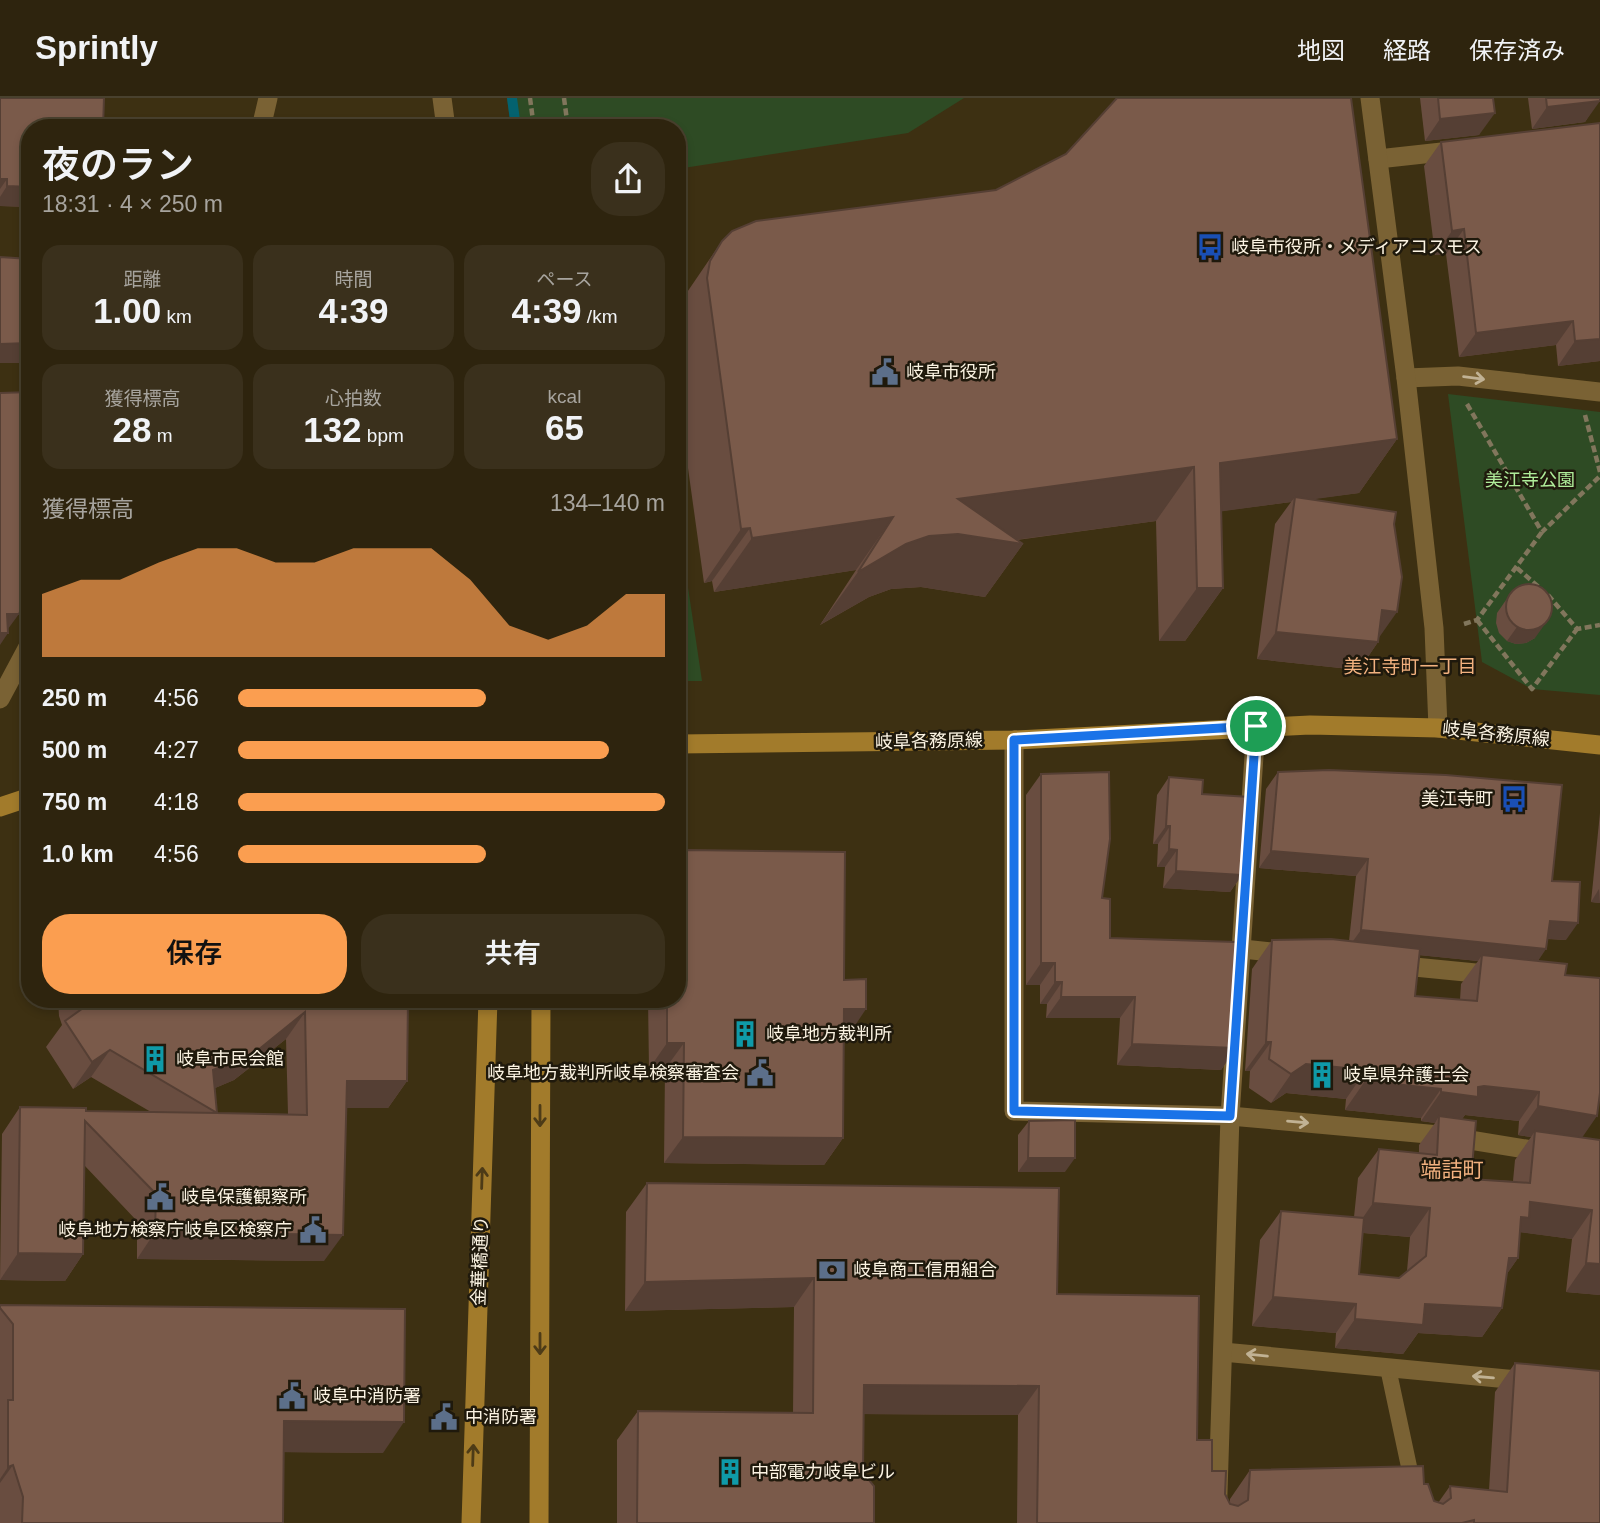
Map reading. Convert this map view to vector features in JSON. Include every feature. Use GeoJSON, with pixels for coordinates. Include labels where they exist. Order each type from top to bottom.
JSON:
{"type":"FeatureCollection","features":[{"type":"Feature","properties":{"kind":"main road","name":"岐阜各務原線"},"geometry":{"type":"LineString","coordinates":[[686,744],[1014,740],[1310,725],[1438,728],[1600,745]]}},
{"type":"Feature","properties":{"kind":"main road"},"geometry":{"type":"LineString","coordinates":[[0,807],[21,800]]}},
{"type":"Feature","properties":{"kind":"main road","name":"金華橋通り"},"geometry":{"type":"LineString","coordinates":[[471,1523],[488,1008]]}},
{"type":"Feature","properties":{"kind":"main road"},"geometry":{"type":"LineString","coordinates":[[539,1523],[541,1008]]}},
{"type":"Feature","properties":{"kind":"street"},"geometry":{"type":"LineString","coordinates":[[263,119],[268,98]]}},
{"type":"Feature","properties":{"kind":"street"},"geometry":{"type":"LineString","coordinates":[[442,98],[445,119]]}},
{"type":"Feature","properties":{"kind":"street"},"geometry":{"type":"LineString","coordinates":[[1370,98],[1406,378],[1434,628],[1438,728]]}},
{"type":"Feature","properties":{"kind":"street"},"geometry":{"type":"LineString","coordinates":[[1378,159],[1478,147]]}},
{"type":"Feature","properties":{"kind":"street"},"geometry":{"type":"LineString","coordinates":[[1406,378],[1458,376],[1600,392]]}},
{"type":"Feature","properties":{"kind":"street"},"geometry":{"type":"LineString","coordinates":[[0,699],[21,660]]}},
{"type":"Feature","properties":{"kind":"street"},"geometry":{"type":"LineString","coordinates":[[1217,1523],[1230,1116],[1256,726]]}},
{"type":"Feature","properties":{"kind":"street"},"geometry":{"type":"LineString","coordinates":[[1014,740],[1014,1111],[1230,1116],[1439,1136],[1600,1161]]}},
{"type":"Feature","properties":{"kind":"street"},"geometry":{"type":"LineString","coordinates":[[1243,949],[1311,956]]}},
{"type":"Feature","properties":{"kind":"street"},"geometry":{"type":"LineString","coordinates":[[1380,963],[1518,978]]}},
{"type":"Feature","properties":{"kind":"street"},"geometry":{"type":"LineString","coordinates":[[1223,1352],[1547,1382]]}},
{"type":"Feature","properties":{"kind":"lane"},"geometry":{"type":"LineString","coordinates":[[1388,1368],[1421,1523]]}},
{"type":"Feature","properties":{"kind":"path"},"geometry":{"type":"LineString","coordinates":[[530,98],[533,119]]}},
{"type":"Feature","properties":{"kind":"path"},"geometry":{"type":"LineString","coordinates":[[564,98],[567,119]]}},
{"type":"Feature","properties":{"kind":"path"},"geometry":{"type":"LineString","coordinates":[[1464,624],[1477,620],[1542,533],[1600,474],[1578,390]]}},
{"type":"Feature","properties":{"kind":"path"},"geometry":{"type":"LineString","coordinates":[[1462,396],[1542,533]]}},
{"type":"Feature","properties":{"kind":"path"},"geometry":{"type":"LineString","coordinates":[[1517,568],[1553,599],[1577,629]]}},
{"type":"Feature","properties":{"kind":"path"},"geometry":{"type":"LineString","coordinates":[[1477,620],[1532,692],[1577,629],[1600,625]]}},
{"type":"Feature","properties":{"kind":"green space"},"geometry":{"type":"Polygon","coordinates":[[[507,98],[964,98],[908,133],[686,168],[686,119],[510,119],[507,98]]]}},
{"type":"Feature","properties":{"kind":"green space","name":"美江寺公園"},"geometry":{"type":"Polygon","coordinates":[[[1448,394],[1600,412],[1600,695],[1532,689],[1482,662],[1448,394]]]}},
{"type":"Feature","properties":{"kind":"green space"},"geometry":{"type":"Polygon","coordinates":[[[686,574],[702,681],[686,681],[686,574]]]}},
{"type":"Feature","properties":{"kind":"building"},"geometry":{"type":"Polygon","coordinates":[[[0,98],[104,98],[103,119],[21,119],[21,187],[7,186],[7,179],[0,179],[0,98]]]}},
{"type":"Feature","properties":{"kind":"building"},"geometry":{"type":"Polygon","coordinates":[[[1117,98],[1351,98],[1397,439],[1220,463],[1223,588],[1197,588],[1194,467],[958,499],[1023,544],[958,534],[929,536],[906,544],[858,572],[893,517],[752,538],[750,528],[741,529],[707,278],[710,261],[722,241],[732,231],[756,221],[996,190],[1066,154],[1117,98]]]}},
{"type":"Feature","properties":{"kind":"building"},"geometry":{"type":"Polygon","coordinates":[[[1438,98],[1493,98],[1495,113],[1440,119],[1438,98]]]}},
{"type":"Feature","properties":{"kind":"building"},"geometry":{"type":"Polygon","coordinates":[[[1546,98],[1600,98],[1600,101],[1547,107],[1546,98]]]}},
{"type":"Feature","properties":{"kind":"building"},"geometry":{"type":"Polygon","coordinates":[[[1600,123],[1600,339],[1575,341],[1573,321],[1476,333],[1464,229],[1452,231],[1441,142],[1600,123]]]}},
{"type":"Feature","properties":{"kind":"building"},"geometry":{"type":"Polygon","coordinates":[[[0,257],[21,258],[21,343],[0,344],[0,257]]]}},
{"type":"Feature","properties":{"kind":"building"},"geometry":{"type":"Polygon","coordinates":[[[21,392],[21,609],[19,614],[7,614],[8,633],[0,633],[0,393],[21,392]]]}},
{"type":"Feature","properties":{"kind":"building"},"geometry":{"type":"Polygon","coordinates":[[[1295,497],[1396,512],[1394,524],[1402,577],[1397,612],[1382,610],[1378,642],[1276,632],[1295,497]]]}},
{"type":"Feature","properties":{"kind":"building"},"geometry":{"type":"Polygon","coordinates":[[[1529,584],[1545,591],[1552,607],[1545,623],[1529,630],[1513,623],[1506,607],[1513,591],[1529,584]]]}},
{"type":"Feature","properties":{"kind":"building"},"geometry":{"type":"Polygon","coordinates":[[[1329,770],[1446,775],[1562,785],[1552,881],[1580,882],[1578,923],[1550,921],[1546,949],[1361,930],[1368,859],[1271,851],[1278,772],[1329,770]]]}},
{"type":"Feature","properties":{"kind":"building"},"geometry":{"type":"Polygon","coordinates":[[[1109,772],[1110,839],[1102,898],[1110,899],[1110,938],[1236,942],[1236,947],[1243,947],[1236,1048],[1132,1044],[1135,997],[1061,997],[1062,982],[1055,982],[1055,963],[1041,963],[1041,774],[1109,772]]]}},
{"type":"Feature","properties":{"kind":"building"},"geometry":{"type":"Polygon","coordinates":[[[1169,777],[1203,780],[1202,794],[1250,797],[1242,875],[1176,871],[1177,850],[1169,849],[1170,826],[1166,826],[1169,777]]]}},
{"type":"Feature","properties":{"kind":"building","name":"岐阜地方裁判所"},"geometry":{"type":"Polygon","coordinates":[[[686,850],[845,852],[844,980],[866,979],[866,1009],[844,1009],[843,1138],[683,1137],[684,1043],[667,1043],[667,1008],[686,1008],[686,850]]]}},
{"type":"Feature","properties":{"kind":"building"},"geometry":{"type":"Polygon","coordinates":[[[1331,939],[1420,949],[1415,996],[1477,1001],[1482,955],[1567,964],[1565,975],[1600,978],[1600,1093],[1597,1116],[1538,1106],[1539,1092],[1484,1086],[1478,1087],[1478,1097],[1441,1092],[1441,1089],[1365,1081],[1366,1070],[1306,1064],[1291,1074],[1269,1059],[1271,1042],[1266,1042],[1272,940],[1331,939]]]}},
{"type":"Feature","properties":{"kind":"building"},"geometry":{"type":"Polygon","coordinates":[[[83,1008],[408,1008],[407,1081],[347,1081],[343,1235],[155,1232],[156,1194],[85,1121],[83,1254],[18,1253],[20,1107],[217,1113],[110,1050],[92,1062],[65,1021],[83,1008]],[[305,1012],[253,1054],[213,1070],[217,1113],[307,1115],[305,1012]]]}},
{"type":"Feature","properties":{"kind":"building"},"geometry":{"type":"Polygon","coordinates":[[[1439,1116],[1476,1121],[1471,1179],[1530,1183],[1535,1131],[1600,1140],[1600,1264],[1586,1263],[1592,1210],[1530,1202],[1529,1218],[1521,1217],[1518,1258],[1509,1258],[1502,1308],[1425,1304],[1423,1325],[1355,1319],[1356,1304],[1273,1297],[1281,1211],[1364,1218],[1359,1274],[1399,1278],[1426,1256],[1430,1208],[1373,1203],[1379,1149],[1437,1155],[1439,1116]]]}},
{"type":"Feature","properties":{"kind":"building"},"geometry":{"type":"Polygon","coordinates":[[[1075,1120],[1075,1158],[1028,1158],[1029,1121],[1075,1120]]]}},
{"type":"Feature","properties":{"kind":"building"},"geometry":{"type":"Polygon","coordinates":[[[647,1183],[1059,1188],[1057,1294],[1199,1296],[1197,1440],[1212,1440],[1212,1471],[1226,1471],[1225,1494],[1230,1504],[1238,1506],[1248,1500],[1250,1470],[1423,1466],[1424,1484],[1428,1484],[1434,1501],[1443,1504],[1451,1498],[1450,1486],[1507,1492],[1515,1363],[1600,1371],[1600,1523],[1474,1523],[1474,1520],[1462,1523],[1037,1523],[1039,1386],[864,1385],[863,1473],[874,1486],[874,1523],[637,1523],[638,1411],[813,1413],[814,1278],[645,1282],[647,1183]]]}},
{"type":"Feature","properties":{"kind":"building"},"geometry":{"type":"Polygon","coordinates":[[[0,1305],[405,1309],[404,1422],[284,1421],[283,1523],[22,1523],[23,1497],[13,1465],[8,1467],[8,1400],[13,1400],[13,1324],[0,1305]]]}},
{"type":"Feature","properties":{"kind":"waterway"},"geometry":{"type":"LineString","coordinates":[[512,98],[515,119]]}},
{"type":"Feature","properties":{"kind":"place","name":"岐阜市役所・メディアコスモス"},"geometry":{"type":"Point","coordinates":[1210,247]}},
{"type":"Feature","properties":{"kind":"place","name":"岐阜市役所"},"geometry":{"type":"Point","coordinates":[885,372]}},
{"type":"Feature","properties":{"kind":"place","name":"美江寺町"},"geometry":{"type":"Point","coordinates":[1514,799]}},
{"type":"Feature","properties":{"kind":"place","name":"岐阜地方裁判所"},"geometry":{"type":"Point","coordinates":[745,1034]}},
{"type":"Feature","properties":{"kind":"place","name":"岐阜市民会館"},"geometry":{"type":"Point","coordinates":[155,1059]}},
{"type":"Feature","properties":{"kind":"place","name":"岐阜地方裁判所岐阜検察審査会"},"geometry":{"type":"Point","coordinates":[760,1073]}},
{"type":"Feature","properties":{"kind":"place","name":"岐阜県弁護士会"},"geometry":{"type":"Point","coordinates":[1322,1075]}},
{"type":"Feature","properties":{"kind":"place","name":"岐阜保護観察所"},"geometry":{"type":"Point","coordinates":[160,1197]}},
{"type":"Feature","properties":{"kind":"place","name":"岐阜地方検察庁岐阜区検察庁"},"geometry":{"type":"Point","coordinates":[313,1230]}},
{"type":"Feature","properties":{"kind":"place","name":"岐阜商工信用組合"},"geometry":{"type":"Point","coordinates":[832,1270]}},
{"type":"Feature","properties":{"kind":"place","name":"岐阜中消防署"},"geometry":{"type":"Point","coordinates":[292,1396]}},
{"type":"Feature","properties":{"kind":"place","name":"中消防署"},"geometry":{"type":"Point","coordinates":[444,1417]}},
{"type":"Feature","properties":{"kind":"place","name":"中部電力岐阜ビル"},"geometry":{"type":"Point","coordinates":[730,1472]}},
{"type":"Feature","properties":{"kind":"district","name":"美江寺町一丁目"},"geometry":{"type":"Point","coordinates":[1410,666]}},
{"type":"Feature","properties":{"kind":"district","name":"端詰町"},"geometry":{"type":"Point","coordinates":[1452,1170]}},
{"type":"Feature","properties":{"kind":"route"},"geometry":{"type":"LineString","coordinates":[[1256,726],[1230,1116],[1014,1111],[1014,740],[1256,726]]}}]}
